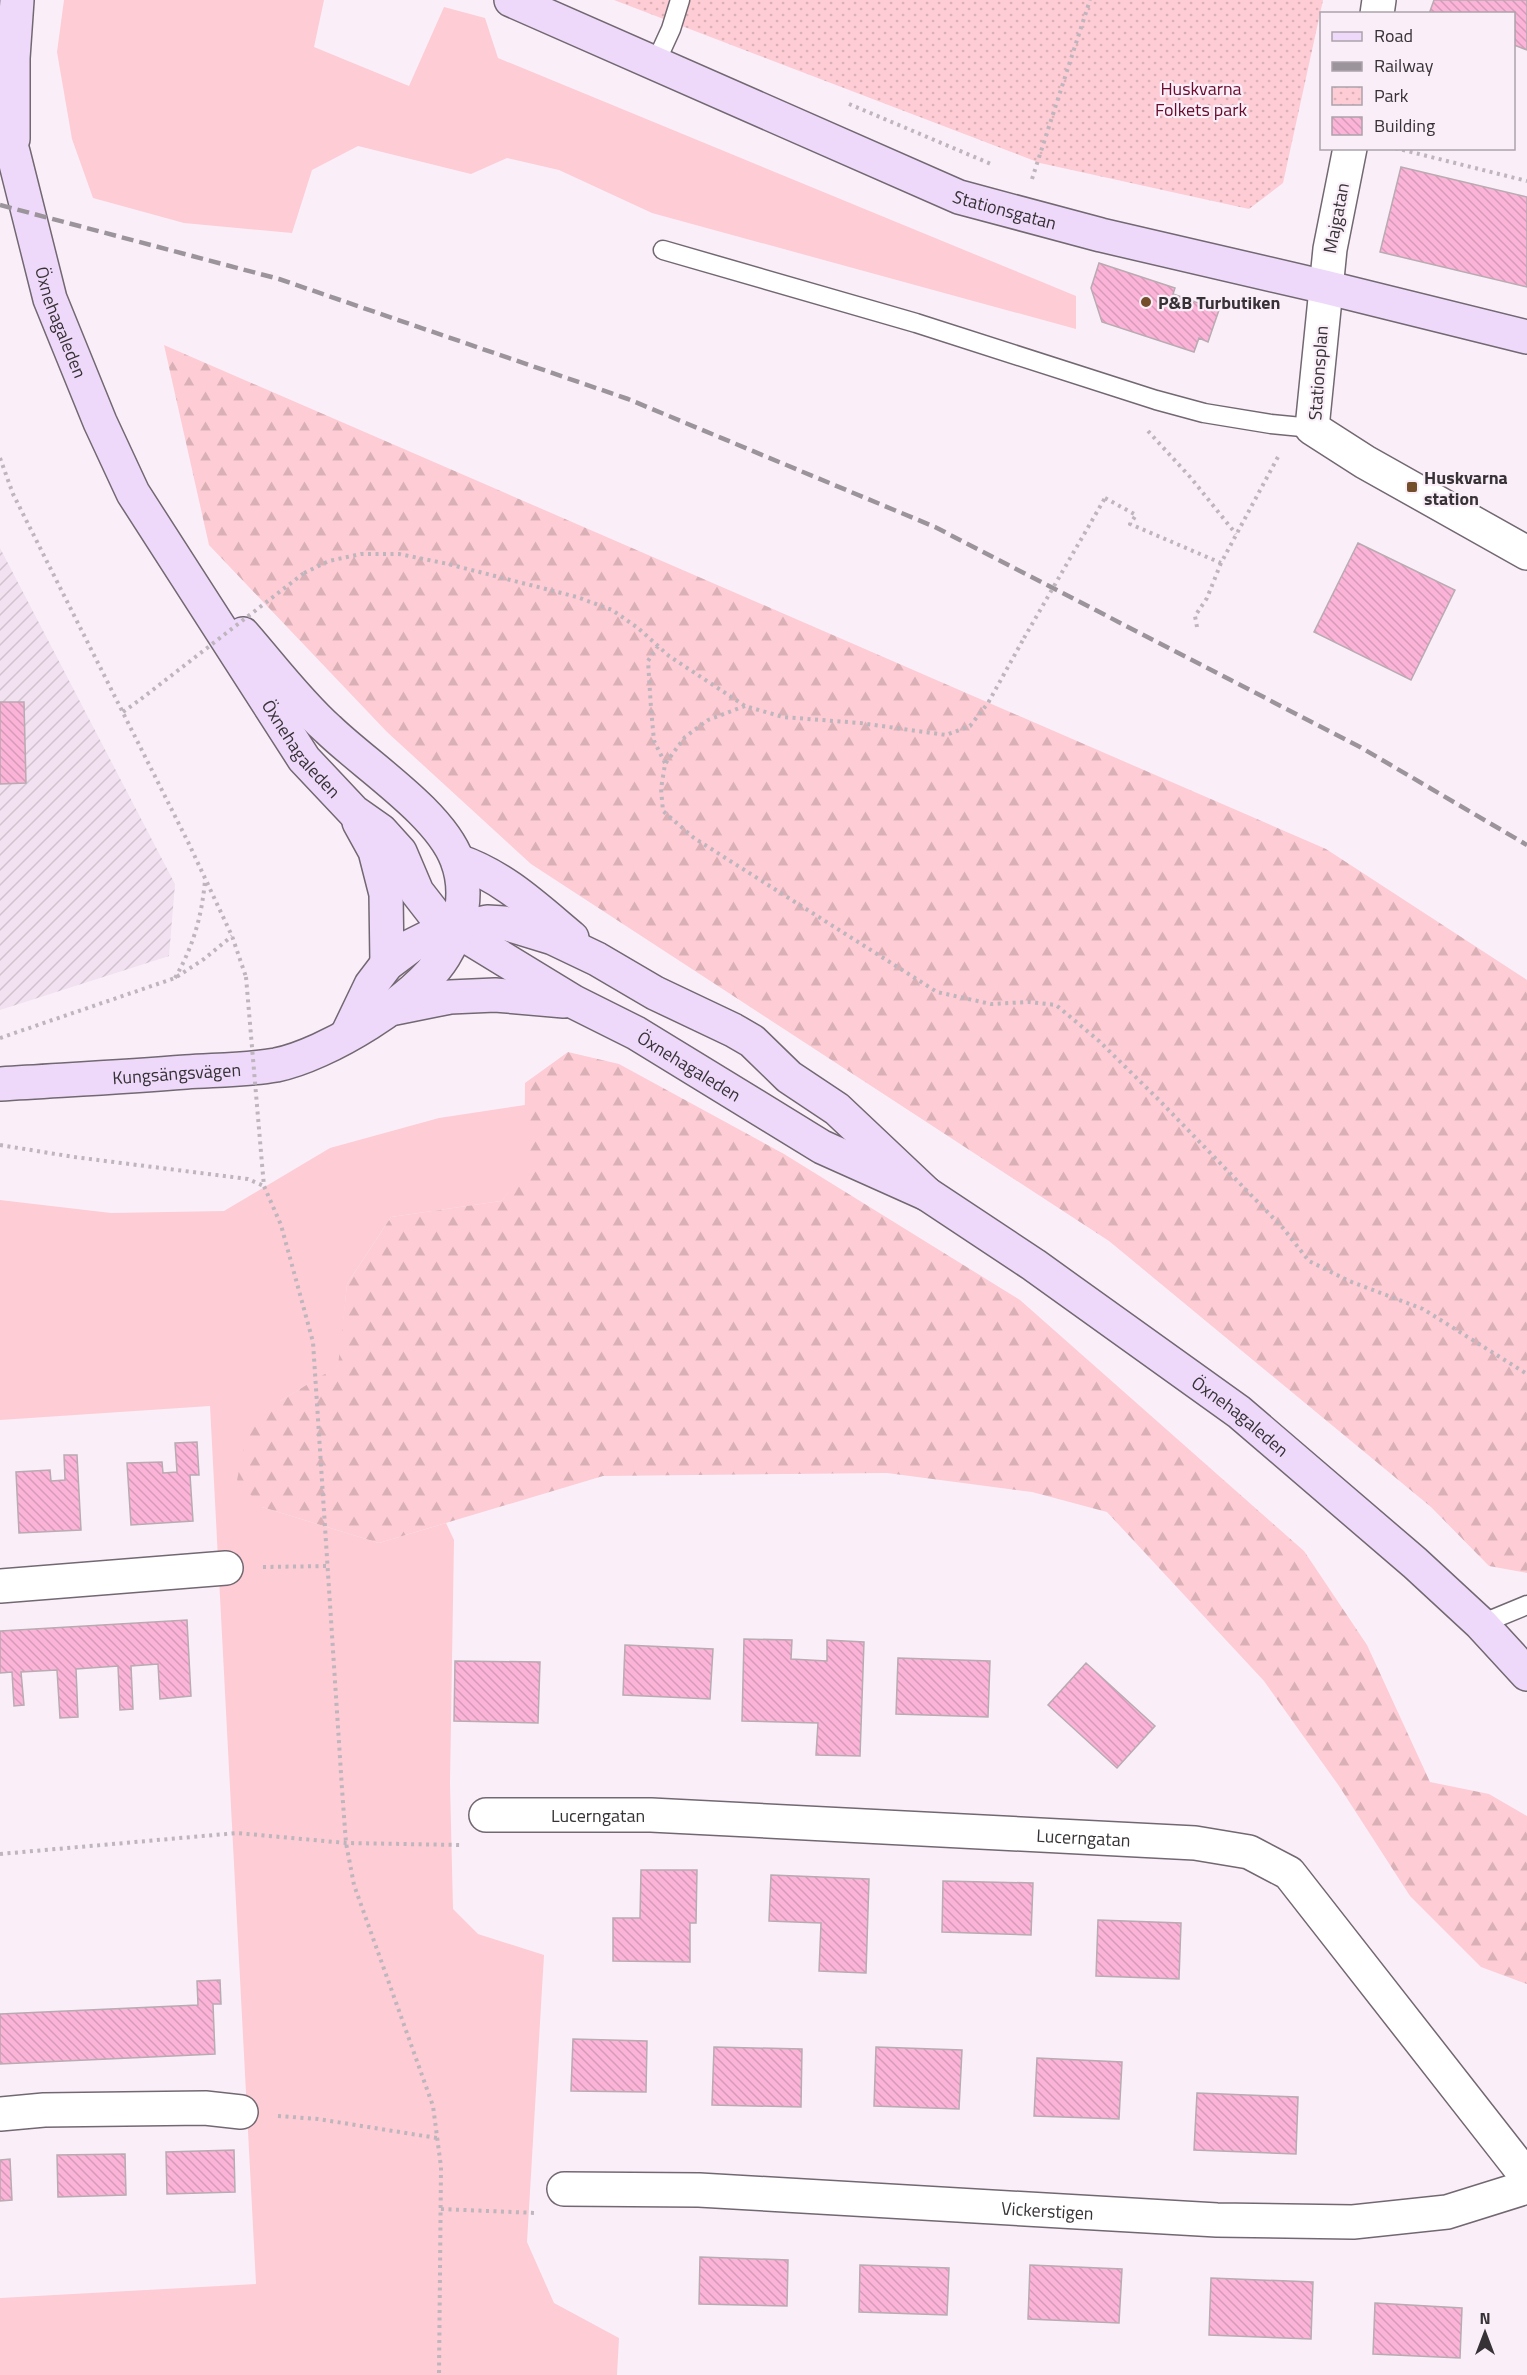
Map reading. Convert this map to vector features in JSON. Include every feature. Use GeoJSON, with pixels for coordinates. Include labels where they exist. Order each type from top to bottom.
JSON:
{"type":"FeatureCollection","features":[{"type":"Feature","properties":{"kind":"street","name":"Öxnehagaleden"},"geometry":{"type":"LineString","coordinates":[[13,152],[13,58],[17,0]]}},
{"type":"Feature","properties":{"kind":"street","name":"Stationsgatan"},"geometry":{"type":"LineString","coordinates":[[511,0],[959,197],[1023,216],[1527,337]]}},
{"type":"Feature","properties":{"kind":"street","name":"Öxnehagaleden"},"geometry":{"type":"LineString","coordinates":[[0,112],[13,152],[50,298],[100,422],[133,493],[166,548],[304,759],[354,812],[381,831],[400,852],[417,892],[438,919],[574,1002],[636,1033],[822,1147],[927,1194],[1034,1265],[1239,1412],[1415,1563],[1481,1624],[1527,1674]]}},
{"type":"Feature","properties":{"kind":"street","name":"Majgatan"},"geometry":{"type":"LineString","coordinates":[[1325,287],[1350,150]]}},
{"type":"Feature","properties":{"kind":"street","name":"Stationsplan"},"geometry":{"type":"LineString","coordinates":[[1325,287],[1312,428],[1365,462],[1527,553]]}},
{"type":"Feature","properties":{"kind":"street","name":"Öxnehagaleden"},"geometry":{"type":"LineString","coordinates":[[166,548],[326,728],[434,822],[458,861],[464,892],[456,930]]}},
{"type":"Feature","properties":{"kind":"street"},"geometry":{"type":"LineString","coordinates":[[354,812],[375,851],[386,894],[387,964]]}},
{"type":"Feature","properties":{"kind":"street","name":"Öxnehagaleden"},"geometry":{"type":"LineString","coordinates":[[458,861],[480,868],[509,885],[597,959]]}},
{"type":"Feature","properties":{"kind":"street","name":"Öxnehagaleden"},"geometry":{"type":"LineString","coordinates":[[456,930],[487,922],[504,923],[553,939],[597,959],[656,993],[706,1015],[752,1041],[789,1077],[837,1109],[927,1194]]}},
{"type":"Feature","properties":{"kind":"street"},"geometry":{"type":"LineString","coordinates":[[347,1035],[371,985],[387,964],[411,946],[428,937],[456,930]]}},
{"type":"Feature","properties":{"kind":"street","name":"Kungsängsvägen"},"geometry":{"type":"LineString","coordinates":[[0,1084],[275,1065],[322,1049],[390,1008],[423,981],[445,956],[456,930]]}},
{"type":"Feature","properties":{"kind":"street","name":"Kungsängsvägen"},"geometry":{"type":"LineString","coordinates":[[390,1008],[450,997],[495,995],[574,1002]]}},
{"type":"Feature","properties":{"kind":"street"},"geometry":{"type":"LineString","coordinates":[[0,1586],[226,1568]]}},
{"type":"Feature","properties":{"kind":"street","name":"Lucerngatan"},"geometry":{"type":"LineString","coordinates":[[486,1815],[651,1815],[1195,1843],[1249,1852],[1289,1873],[1527,2177]]}},
{"type":"Feature","properties":{"kind":"street"},"geometry":{"type":"LineString","coordinates":[[0,2114],[44,2110],[205,2108],[241,2112]]}},
{"type":"Feature","properties":{"kind":"street","name":"Vickerstigen"},"geometry":{"type":"LineString","coordinates":[[564,2190],[699,2190],[1217,2220],[1353,2222],[1447,2212],[1527,2187]]}},
{"type":"Feature","properties":{"kind":"lane"},"geometry":{"type":"LineString","coordinates":[[655,64],[671,29],[680,0]]}},
{"type":"Feature","properties":{"kind":"lane"},"geometry":{"type":"LineString","coordinates":[[663,250],[916,323],[1156,400],[1204,412],[1312,428]]}},
{"type":"Feature","properties":{"kind":"lane"},"geometry":{"type":"LineString","coordinates":[[1481,1624],[1527,1605]]}},
{"type":"Feature","properties":{"kind":"path"},"geometry":{"type":"LineString","coordinates":[[1023,216],[1031,180],[1090,0]]}},
{"type":"Feature","properties":{"kind":"path"},"geometry":{"type":"LineString","coordinates":[[846,102],[999,167]]}},
{"type":"Feature","properties":{"kind":"path"},"geometry":{"type":"LineString","coordinates":[[1403,150],[1527,181]]}},
{"type":"Feature","properties":{"kind":"path"},"geometry":{"type":"LineString","coordinates":[[1020,176],[1043,183]]}},
{"type":"Feature","properties":{"kind":"path"},"geometry":{"type":"LineString","coordinates":[[1143,425],[1191,478],[1237,535]]}},
{"type":"Feature","properties":{"kind":"path"},"geometry":{"type":"LineString","coordinates":[[1197,627],[1195,616],[1207,598],[1221,563],[1280,452],[1312,428]]}},
{"type":"Feature","properties":{"kind":"path"},"geometry":{"type":"LineString","coordinates":[[0,458],[13,494],[205,879],[232,936],[246,977],[264,1186],[281,1226],[313,1341],[346,1843],[354,1885],[433,2106],[441,2167],[439,2375]]}},
{"type":"Feature","properties":{"kind":"path"},"geometry":{"type":"LineString","coordinates":[[123,712],[304,573],[329,561],[361,554],[399,554],[577,597],[612,610],[658,646],[745,706],[783,717],[860,723],[946,735],[970,726],[988,703],[1105,498],[1136,515],[1130,524],[1221,563]]}},
{"type":"Feature","properties":{"kind":"path"},"geometry":{"type":"LineString","coordinates":[[658,646],[648,661],[654,741],[665,764]]}},
{"type":"Feature","properties":{"kind":"path"},"geometry":{"type":"LineString","coordinates":[[745,706],[708,720],[685,737],[665,764],[661,789],[663,811],[694,838],[938,992],[991,1004],[1029,1002],[1056,1005],[1099,1041],[1157,1098],[1283,1228],[1309,1260],[1349,1281],[1424,1309],[1527,1374]]}},
{"type":"Feature","properties":{"kind":"path"},"geometry":{"type":"LineString","coordinates":[[175,978],[186,958],[198,926],[205,879]]}},
{"type":"Feature","properties":{"kind":"path"},"geometry":{"type":"LineString","coordinates":[[0,1038],[175,978],[204,959],[232,936]]}},
{"type":"Feature","properties":{"kind":"path"},"geometry":{"type":"LineString","coordinates":[[0,1145],[248,1179],[264,1186]]}},
{"type":"Feature","properties":{"kind":"path"},"geometry":{"type":"LineString","coordinates":[[226,1568],[329,1566]]}},
{"type":"Feature","properties":{"kind":"path"},"geometry":{"type":"LineString","coordinates":[[0,1854],[237,1833],[346,1843],[468,1845],[486,1815]]}},
{"type":"Feature","properties":{"kind":"path"},"geometry":{"type":"LineString","coordinates":[[241,2112],[318,2120],[437,2138]]}},
{"type":"Feature","properties":{"kind":"path"},"geometry":{"type":"LineString","coordinates":[[441,2209],[546,2214],[564,2190]]}},
{"type":"Feature","properties":{"kind":"shaded area"},"geometry":{"type":"Polygon","coordinates":[[[0,548],[175,884],[169,956],[0,1010],[0,548]]]}},
{"type":"Feature","properties":{"kind":"green space"},"geometry":{"type":"Polygon","coordinates":[[[64,0],[324,0],[314,47],[409,86],[444,7],[485,18],[498,58],[1076,296],[1076,329],[652,213],[559,170],[507,158],[471,174],[358,146],[312,170],[292,233],[184,223],[93,198],[72,139],[57,52],[64,0]]]}},
{"type":"Feature","properties":{"kind":"green space","name":"Huskvarna Folkets park"},"geometry":{"type":"Polygon","coordinates":[[[614,0],[1323,0],[1283,183],[1249,209],[1040,163],[614,0]]]}},
{"type":"Feature","properties":{"kind":"green space"},"geometry":{"type":"Polygon","coordinates":[[[164,345],[1326,849],[1527,980],[1527,1573],[1489,1566],[1431,1507],[1109,1241],[531,864],[387,732],[209,545],[164,345]]]}},
{"type":"Feature","properties":{"kind":"green space"},"geometry":{"type":"Polygon","coordinates":[[[568,1052],[619,1064],[784,1154],[1020,1300],[1304,1551],[1367,1645],[1430,1782],[1489,1794],[1527,1816],[1527,1984],[1481,1967],[1410,1896],[1339,1786],[1264,1681],[1107,1512],[1032,1492],[887,1473],[603,1476],[379,1543],[262,1507],[237,1480],[248,1428],[280,1401],[338,1366],[347,1284],[391,1217],[501,1201],[524,1174],[525,1083],[568,1052]]]}},
{"type":"Feature","properties":{"kind":"green space"},"geometry":{"type":"Polygon","coordinates":[[[525,1105],[525,1174],[501,1201],[391,1217],[347,1284],[339,1366],[280,1401],[262,1507],[379,1543],[446,1523],[454,1540],[450,1783],[453,1909],[478,1934],[544,1955],[527,2242],[554,2303],[619,2338],[617,2375],[0,2375],[0,2298],[256,2284],[210,1406],[0,1420],[0,1200],[111,1213],[224,1211],[330,1148],[439,1118],[525,1105]]]}},
{"type":"Feature","properties":{"kind":"building"},"geometry":{"type":"Polygon","coordinates":[[[1434,0],[1527,0],[1527,50],[1515,45],[1515,12],[1430,12],[1434,0]]]}},
{"type":"Feature","properties":{"kind":"building"},"geometry":{"type":"Polygon","coordinates":[[[1401,167],[1527,197],[1527,287],[1380,252],[1401,167]]]}},
{"type":"Feature","properties":{"kind":"building","name":"P&B Turbutiken"},"geometry":{"type":"Polygon","coordinates":[[[1099,263],[1175,288],[1173,294],[1219,310],[1208,342],[1199,338],[1194,352],[1102,322],[1091,288],[1099,263]]]}},
{"type":"Feature","properties":{"kind":"building"},"geometry":{"type":"Polygon","coordinates":[[[1358,543],[1455,590],[1411,680],[1314,632],[1358,543]]]}},
{"type":"Feature","properties":{"kind":"building"},"geometry":{"type":"Polygon","coordinates":[[[0,702],[24,702],[26,783],[0,784],[0,702]]]}},
{"type":"Feature","properties":{"kind":"building"},"geometry":{"type":"Polygon","coordinates":[[[197,1442],[199,1475],[190,1475],[193,1521],[131,1525],[127,1463],[162,1462],[163,1473],[177,1472],[175,1443],[197,1442]]]}},
{"type":"Feature","properties":{"kind":"building"},"geometry":{"type":"Polygon","coordinates":[[[64,1455],[77,1455],[81,1530],[19,1533],[16,1472],[50,1470],[51,1481],[65,1480],[64,1455]]]}},
{"type":"Feature","properties":{"kind":"building"},"geometry":{"type":"Polygon","coordinates":[[[187,1620],[191,1696],[160,1699],[158,1664],[131,1666],[133,1709],[120,1710],[118,1666],[76,1669],[78,1717],[60,1718],[57,1670],[21,1672],[24,1705],[14,1706],[12,1672],[0,1673],[0,1631],[187,1620]]]}},
{"type":"Feature","properties":{"kind":"building"},"geometry":{"type":"Polygon","coordinates":[[[744,1639],[792,1640],[791,1659],[827,1661],[827,1640],[864,1642],[860,1756],[816,1755],[818,1723],[742,1721],[744,1639]]]}},
{"type":"Feature","properties":{"kind":"building"},"geometry":{"type":"Polygon","coordinates":[[[625,1645],[713,1649],[710,1699],[623,1695],[625,1645]]]}},
{"type":"Feature","properties":{"kind":"building"},"geometry":{"type":"Polygon","coordinates":[[[898,1658],[990,1661],[988,1717],[896,1714],[898,1658]]]}},
{"type":"Feature","properties":{"kind":"building"},"geometry":{"type":"Polygon","coordinates":[[[455,1661],[540,1662],[538,1723],[454,1721],[455,1661]]]}},
{"type":"Feature","properties":{"kind":"building"},"geometry":{"type":"Polygon","coordinates":[[[1086,1663],[1155,1726],[1117,1768],[1048,1705],[1086,1663]]]}},
{"type":"Feature","properties":{"kind":"building"},"geometry":{"type":"Polygon","coordinates":[[[641,1870],[697,1870],[696,1923],[690,1923],[690,1962],[613,1961],[613,1918],[640,1918],[641,1870]]]}},
{"type":"Feature","properties":{"kind":"building"},"geometry":{"type":"Polygon","coordinates":[[[771,1875],[869,1879],[866,1973],[819,1971],[821,1923],[769,1921],[771,1875]]]}},
{"type":"Feature","properties":{"kind":"building"},"geometry":{"type":"Polygon","coordinates":[[[943,1881],[1033,1883],[1031,1935],[942,1932],[943,1881]]]}},
{"type":"Feature","properties":{"kind":"building"},"geometry":{"type":"Polygon","coordinates":[[[1098,1920],[1181,1923],[1179,1979],[1096,1976],[1098,1920]]]}},
{"type":"Feature","properties":{"kind":"building"},"geometry":{"type":"Polygon","coordinates":[[[220,1980],[221,2004],[213,2004],[215,2054],[0,2064],[0,2014],[198,2005],[197,1981],[220,1980]]]}},
{"type":"Feature","properties":{"kind":"building"},"geometry":{"type":"Polygon","coordinates":[[[573,2039],[647,2041],[646,2092],[571,2091],[573,2039]]]}},
{"type":"Feature","properties":{"kind":"building"},"geometry":{"type":"Polygon","coordinates":[[[714,2047],[802,2049],[801,2107],[712,2105],[714,2047]]]}},
{"type":"Feature","properties":{"kind":"building"},"geometry":{"type":"Polygon","coordinates":[[[876,2047],[962,2050],[959,2109],[874,2106],[876,2047]]]}},
{"type":"Feature","properties":{"kind":"building"},"geometry":{"type":"Polygon","coordinates":[[[1037,2058],[1122,2062],[1119,2119],[1034,2116],[1037,2058]]]}},
{"type":"Feature","properties":{"kind":"building"},"geometry":{"type":"Polygon","coordinates":[[[1197,2093],[1298,2097],[1296,2154],[1194,2150],[1197,2093]]]}},
{"type":"Feature","properties":{"kind":"building"},"geometry":{"type":"Polygon","coordinates":[[[234,2150],[235,2192],[167,2194],[166,2152],[234,2150]]]}},
{"type":"Feature","properties":{"kind":"building"},"geometry":{"type":"Polygon","coordinates":[[[125,2154],[126,2195],[58,2197],[57,2155],[125,2154]]]}},
{"type":"Feature","properties":{"kind":"building"},"geometry":{"type":"Polygon","coordinates":[[[10,2159],[12,2200],[0,2201],[0,2160],[10,2159]]]}},
{"type":"Feature","properties":{"kind":"building"},"geometry":{"type":"Polygon","coordinates":[[[700,2257],[788,2260],[787,2306],[699,2304],[700,2257]]]}},
{"type":"Feature","properties":{"kind":"building"},"geometry":{"type":"Polygon","coordinates":[[[860,2265],[949,2268],[947,2315],[859,2312],[860,2265]]]}},
{"type":"Feature","properties":{"kind":"building"},"geometry":{"type":"Polygon","coordinates":[[[1030,2265],[1122,2269],[1119,2323],[1028,2319],[1030,2265]]]}},
{"type":"Feature","properties":{"kind":"building"},"geometry":{"type":"Polygon","coordinates":[[[1211,2278],[1313,2282],[1311,2339],[1209,2335],[1211,2278]]]}},
{"type":"Feature","properties":{"kind":"building"},"geometry":{"type":"Polygon","coordinates":[[[1375,2303],[1462,2308],[1460,2358],[1373,2354],[1375,2303]]]}},
{"type":"Feature","properties":{"kind":"railway"},"geometry":{"type":"LineString","coordinates":[[0,205],[279,279],[628,399],[935,527],[1360,747],[1527,845]]}},
{"type":"Feature","properties":{"kind":"place","name":"P&B Turbutiken"},"geometry":{"type":"Point","coordinates":[1146,302]}},
{"type":"Feature","properties":{"kind":"place","name":"Huskvarna station"},"geometry":{"type":"Point","coordinates":[1412,487]}}]}
